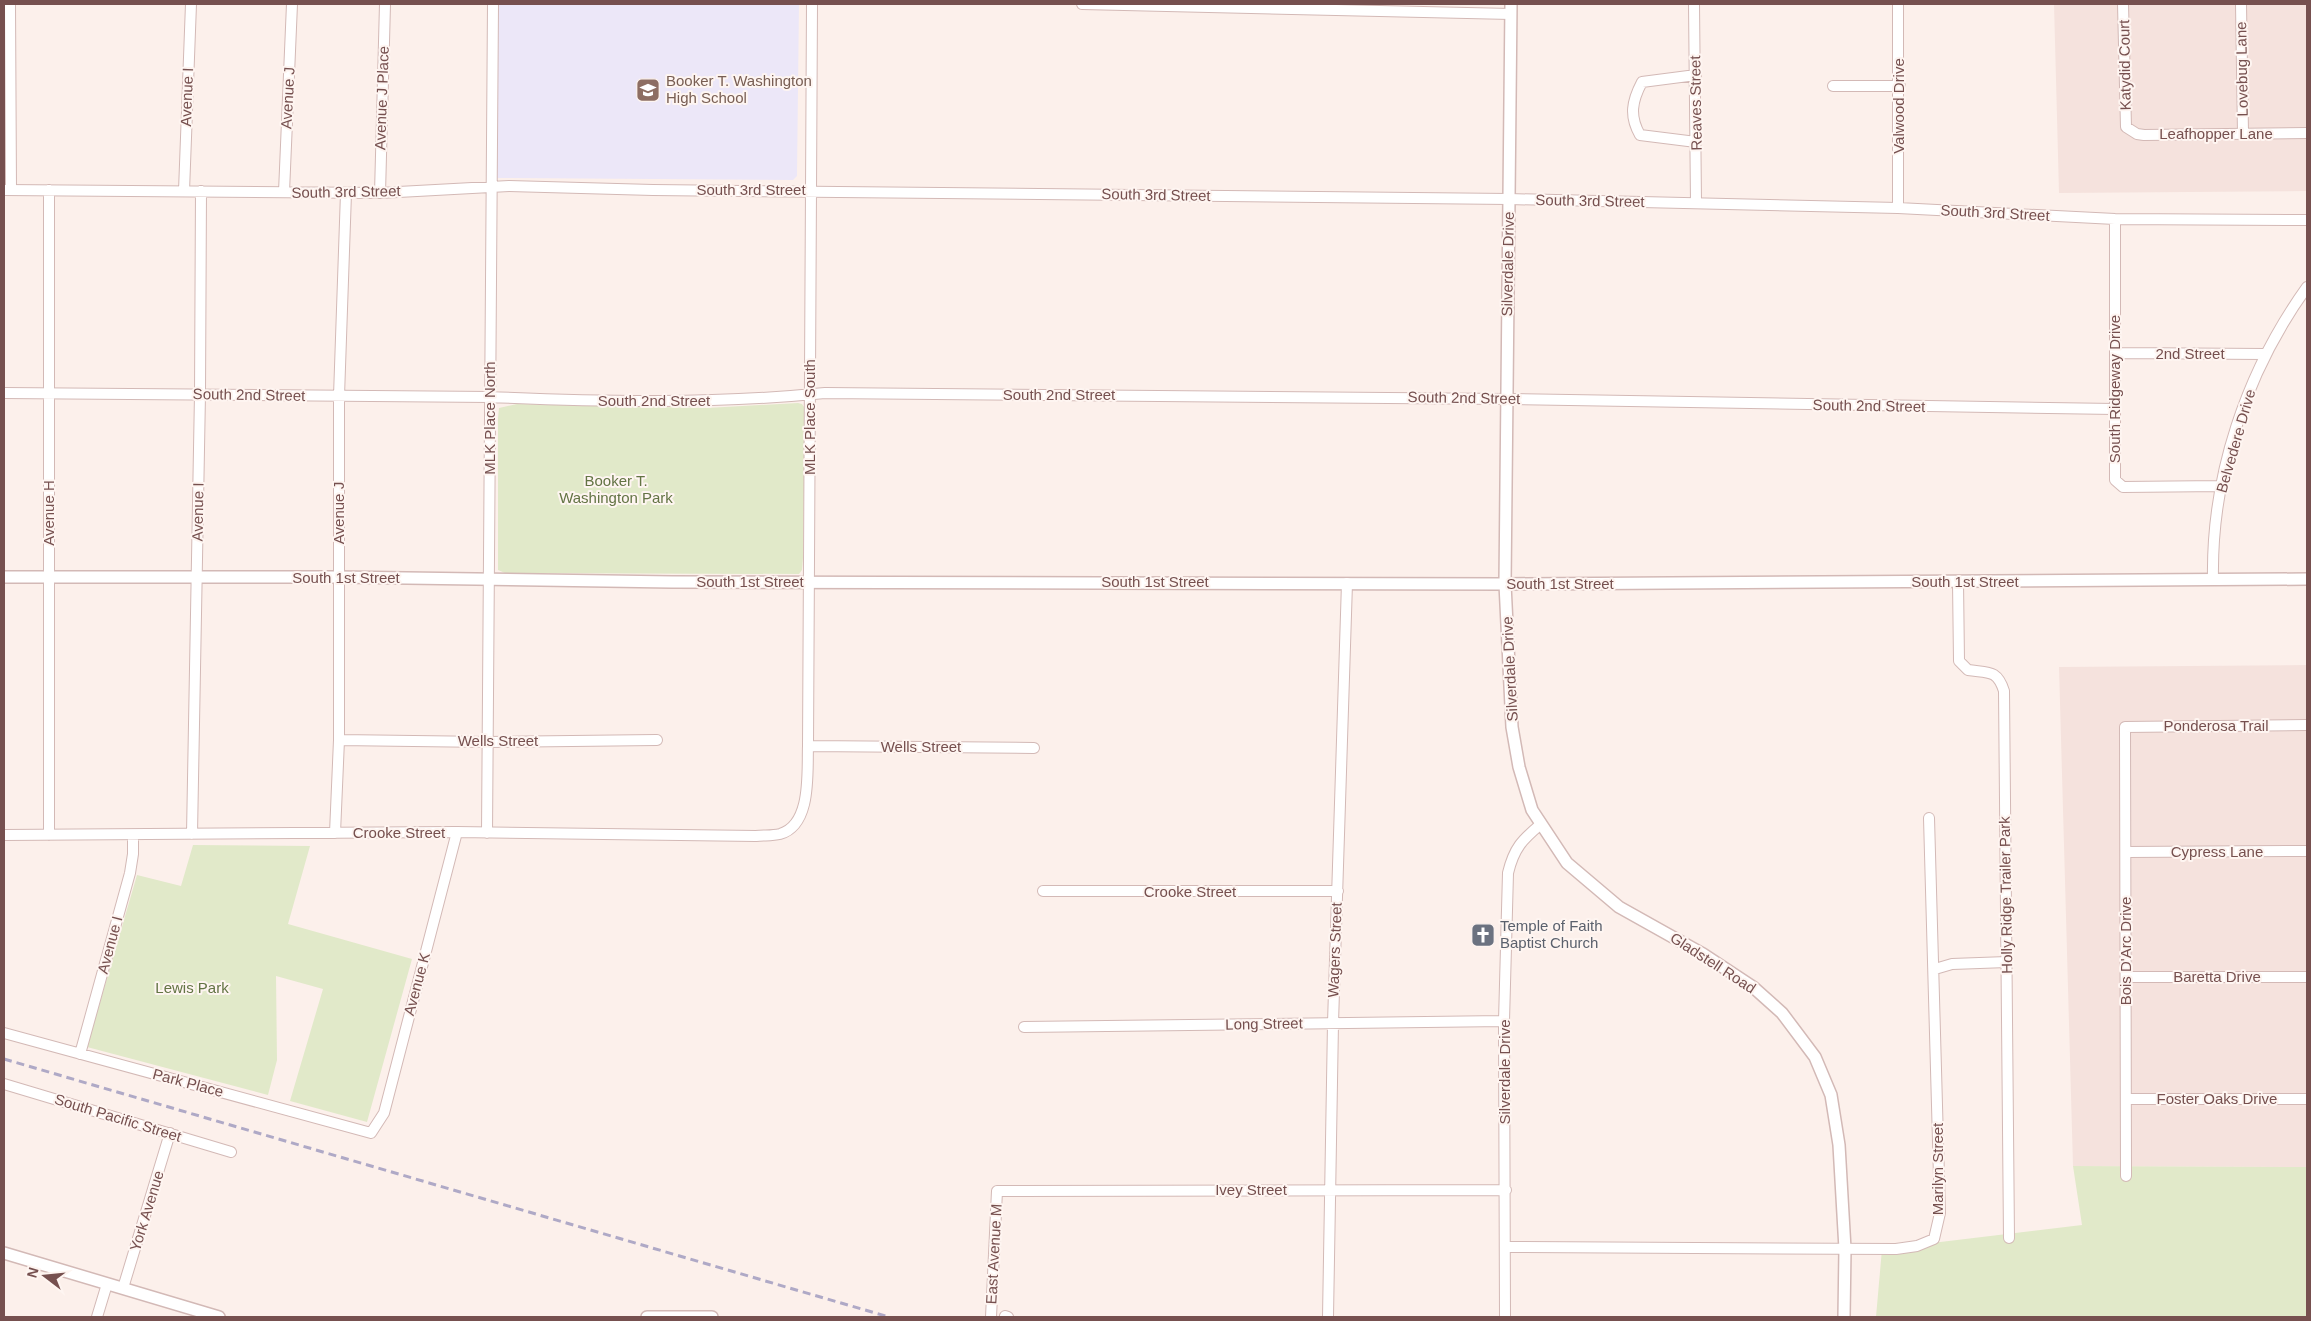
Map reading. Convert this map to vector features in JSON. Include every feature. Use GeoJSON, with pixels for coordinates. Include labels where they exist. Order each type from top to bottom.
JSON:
{"type":"FeatureCollection","features":[{"type":"Feature","properties":{"kind":"street"},"geometry":{"type":"LineString","coordinates":[[7,190],[10,4]]}},
{"type":"Feature","properties":{"kind":"street","name":"Avenue I"},"geometry":{"type":"LineString","coordinates":[[184,191],[191,4]]}},
{"type":"Feature","properties":{"kind":"street","name":"Avenue J"},"geometry":{"type":"LineString","coordinates":[[284,192],[292,4]]}},
{"type":"Feature","properties":{"kind":"street","name":"Avenue J Place"},"geometry":{"type":"LineString","coordinates":[[380,193],[385,4]]}},
{"type":"Feature","properties":{"kind":"street","name":"MLK Place North"},"geometry":{"type":"LineString","coordinates":[[487,833],[493,4]]}},
{"type":"Feature","properties":{"kind":"street","name":"MLK Place South"},"geometry":{"type":"LineString","coordinates":[[792,827],[801,816],[806,796],[808,746],[812,4]]}},
{"type":"Feature","properties":{"kind":"street"},"geometry":{"type":"LineString","coordinates":[[1082,4],[1511,9]]}},
{"type":"Feature","properties":{"kind":"street","name":"Reaves Street"},"geometry":{"type":"LineString","coordinates":[[1694,4],[1696,203]]}},
{"type":"Feature","properties":{"kind":"street","name":"Valwood Drive"},"geometry":{"type":"LineString","coordinates":[[1898,4],[1900,86],[1898,208]]}},
{"type":"Feature","properties":{"kind":"street","name":"Katydid Court"},"geometry":{"type":"LineString","coordinates":[[2123,4],[2126,127]]}},
{"type":"Feature","properties":{"kind":"street","name":"Lovebug Lane"},"geometry":{"type":"LineString","coordinates":[[2241,4],[2243,134]]}},
{"type":"Feature","properties":{"kind":"street","name":"Silverdale Drive"},"geometry":{"type":"LineString","coordinates":[[1505,1317],[1504,1021],[1508,873],[1513,854],[1522,840],[1541,824],[1532,810],[1519,766],[1512,727],[1505,584],[1511,9]]}},
{"type":"Feature","properties":{"kind":"street"},"geometry":{"type":"LineString","coordinates":[[1696,75],[1642,82],[1635,95],[1632,109],[1634,124],[1640,135],[1696,142]]}},
{"type":"Feature","properties":{"kind":"street"},"geometry":{"type":"LineString","coordinates":[[1833,86],[1900,86]]}},
{"type":"Feature","properties":{"kind":"street","name":"Leafhopper Lane"},"geometry":{"type":"LineString","coordinates":[[2126,127],[2137,134],[2307,134]]}},
{"type":"Feature","properties":{"kind":"street","name":"South 3rd Street"},"geometry":{"type":"LineString","coordinates":[[7,190],[380,193],[509,186],[653,190],[811,190],[1509,199],[1898,208],[2115,218],[2307,220]]}},
{"type":"Feature","properties":{"kind":"street","name":"Avenue H"},"geometry":{"type":"LineString","coordinates":[[49,190],[49,835]]}},
{"type":"Feature","properties":{"kind":"street","name":"Avenue I"},"geometry":{"type":"LineString","coordinates":[[192,834],[200,394],[201,191]]}},
{"type":"Feature","properties":{"kind":"street","name":"Avenue J"},"geometry":{"type":"LineString","coordinates":[[335,833],[339,740],[339,396],[346,192]]}},
{"type":"Feature","properties":{"kind":"street","name":"South Ridgeway Drive"},"geometry":{"type":"LineString","coordinates":[[2115,218],[2115,476],[2118,484],[2123,487],[2221,486]]}},
{"type":"Feature","properties":{"kind":"street","name":"Belvedere Drive"},"geometry":{"type":"LineString","coordinates":[[2213,580],[2214,530],[2221,486],[2239,420],[2265,354],[2307,287]]}},
{"type":"Feature","properties":{"kind":"street","name":"2nd Street"},"geometry":{"type":"LineString","coordinates":[[2115,353],[2265,354]]}},
{"type":"Feature","properties":{"kind":"street","name":"South 2nd Street"},"geometry":{"type":"LineString","coordinates":[[4,394],[490,397],[718,402],[835,393],[1506,399],[2115,410]]}},
{"type":"Feature","properties":{"kind":"street","name":"South 1st Street"},"geometry":{"type":"LineString","coordinates":[[4,577],[338,577],[809,582],[1505,584],[2307,579]]}},
{"type":"Feature","properties":{"kind":"street","name":"Holly Ridge Trailer Park"},"geometry":{"type":"LineString","coordinates":[[1958,582],[1959,661],[1968,670],[1992,673],[2000,679],[2004,691],[2009,1238]]}},
{"type":"Feature","properties":{"kind":"street","name":"Wagers Street"},"geometry":{"type":"LineString","coordinates":[[1328,1317],[1333,1023],[1347,583]]}},
{"type":"Feature","properties":{"kind":"street","name":"Ponderosa Trail"},"geometry":{"type":"LineString","coordinates":[[2125,727],[2307,725]]}},
{"type":"Feature","properties":{"kind":"street","name":"Bois D'Arc Drive"},"geometry":{"type":"LineString","coordinates":[[2125,727],[2126,1176]]}},
{"type":"Feature","properties":{"kind":"street","name":"Wells Street"},"geometry":{"type":"LineString","coordinates":[[339,740],[488,742],[657,740]]}},
{"type":"Feature","properties":{"kind":"street","name":"Wells Street"},"geometry":{"type":"LineString","coordinates":[[808,746],[1034,748]]}},
{"type":"Feature","properties":{"kind":"street","name":"Marilyn Street"},"geometry":{"type":"LineString","coordinates":[[1505,1247],[1896,1249],[1917,1246],[1934,1239],[1940,1213],[1935,969],[1929,818]]}},
{"type":"Feature","properties":{"kind":"street","name":"Gladstell Road"},"geometry":{"type":"LineString","coordinates":[[1541,824],[1567,864],[1589,884],[1619,907],[1702,954],[1754,987],[1782,1013],[1815,1057],[1831,1095],[1839,1146],[1845,1249],[1844,1317]]}},
{"type":"Feature","properties":{"kind":"street","name":"Crooke Street"},"geometry":{"type":"LineString","coordinates":[[4,835],[457,832],[756,836],[781,834],[792,827]]}},
{"type":"Feature","properties":{"kind":"street","name":"Avenue K"},"geometry":{"type":"LineString","coordinates":[[371,1133],[384,1114],[457,832]]}},
{"type":"Feature","properties":{"kind":"street","name":"Avenue I"},"geometry":{"type":"LineString","coordinates":[[80,1054],[130,873],[133,835]]}},
{"type":"Feature","properties":{"kind":"street","name":"Cypress Lane"},"geometry":{"type":"LineString","coordinates":[[2126,852],[2307,851]]}},
{"type":"Feature","properties":{"kind":"street","name":"Crooke Street"},"geometry":{"type":"LineString","coordinates":[[1043,891],[1338,891]]}},
{"type":"Feature","properties":{"kind":"street"},"geometry":{"type":"LineString","coordinates":[[1935,969],[1952,964],[2007,962]]}},
{"type":"Feature","properties":{"kind":"street","name":"Baretta Drive"},"geometry":{"type":"LineString","coordinates":[[2126,977],[2307,977]]}},
{"type":"Feature","properties":{"kind":"street","name":"Long Street"},"geometry":{"type":"LineString","coordinates":[[1024,1027],[1504,1021]]}},
{"type":"Feature","properties":{"kind":"street","name":"Park Place"},"geometry":{"type":"LineString","coordinates":[[4,1034],[371,1133]]}},
{"type":"Feature","properties":{"kind":"street","name":"South Pacific Street"},"geometry":{"type":"LineString","coordinates":[[4,1084],[231,1152]]}},
{"type":"Feature","properties":{"kind":"street","name":"Foster Oaks Drive"},"geometry":{"type":"LineString","coordinates":[[2126,1099],[2307,1100]]}},
{"type":"Feature","properties":{"kind":"street","name":"York Avenue"},"geometry":{"type":"LineString","coordinates":[[123,1288],[170,1133]]}},
{"type":"Feature","properties":{"kind":"street","name":"Ivey Street"},"geometry":{"type":"LineString","coordinates":[[997,1191],[1506,1190]]}},
{"type":"Feature","properties":{"kind":"street","name":"East Avenue M"},"geometry":{"type":"LineString","coordinates":[[990,1317],[997,1191]]}},
{"type":"Feature","properties":{"kind":"street"},"geometry":{"type":"LineString","coordinates":[[4,1253],[216,1317]]}},
{"type":"Feature","properties":{"kind":"street"},"geometry":{"type":"LineString","coordinates":[[97,1317],[107,1284]]}},
{"type":"Feature","properties":{"kind":"street"},"geometry":{"type":"LineString","coordinates":[[647,1317],[712,1317]]}},
{"type":"Feature","properties":{"kind":"shaded area","name":"Booker T. Washington High School"},"geometry":{"type":"Polygon","coordinates":[[[498,4],[799,4],[797,176],[793,180],[497,178],[498,4]]]}},
{"type":"Feature","properties":{"kind":"shaded area"},"geometry":{"type":"Polygon","coordinates":[[[2054,4],[2307,4],[2307,191],[2059,193],[2054,4]]]}},
{"type":"Feature","properties":{"kind":"shaded area"},"geometry":{"type":"Polygon","coordinates":[[[2307,665],[2307,1167],[2073,1166],[2059,667],[2307,665]]]}},
{"type":"Feature","properties":{"kind":"green space","name":"Booker T. Washington Park"},"geometry":{"type":"Polygon","coordinates":[[[798,403],[804,407],[805,421],[803,558],[802,570],[799,574],[505,573],[498,570],[499,408],[517,404],[707,408],[798,403]]]}},
{"type":"Feature","properties":{"kind":"green space","name":"Lewis Park"},"geometry":{"type":"Polygon","coordinates":[[[193,845],[310,846],[288,924],[412,959],[367,1122],[290,1101],[323,989],[276,976],[277,1060],[268,1095],[87,1047],[137,875],[181,886],[193,845]]]}},
{"type":"Feature","properties":{"kind":"green space"},"geometry":{"type":"Polygon","coordinates":[[[2073,1166],[2307,1167],[2307,1317],[1876,1317],[1882,1249],[2082,1225],[2073,1166]]]}},
{"type":"Feature","properties":{"kind":"railway"},"geometry":{"type":"LineString","coordinates":[[4,1059],[889,1317]]}},
{"type":"Feature","properties":{"kind":"place","name":"Booker T. Washington High School"},"geometry":{"type":"Point","coordinates":[648,90]}},
{"type":"Feature","properties":{"kind":"place","name":"Temple of Faith Baptist Church"},"geometry":{"type":"Point","coordinates":[1483,935]}}]}
